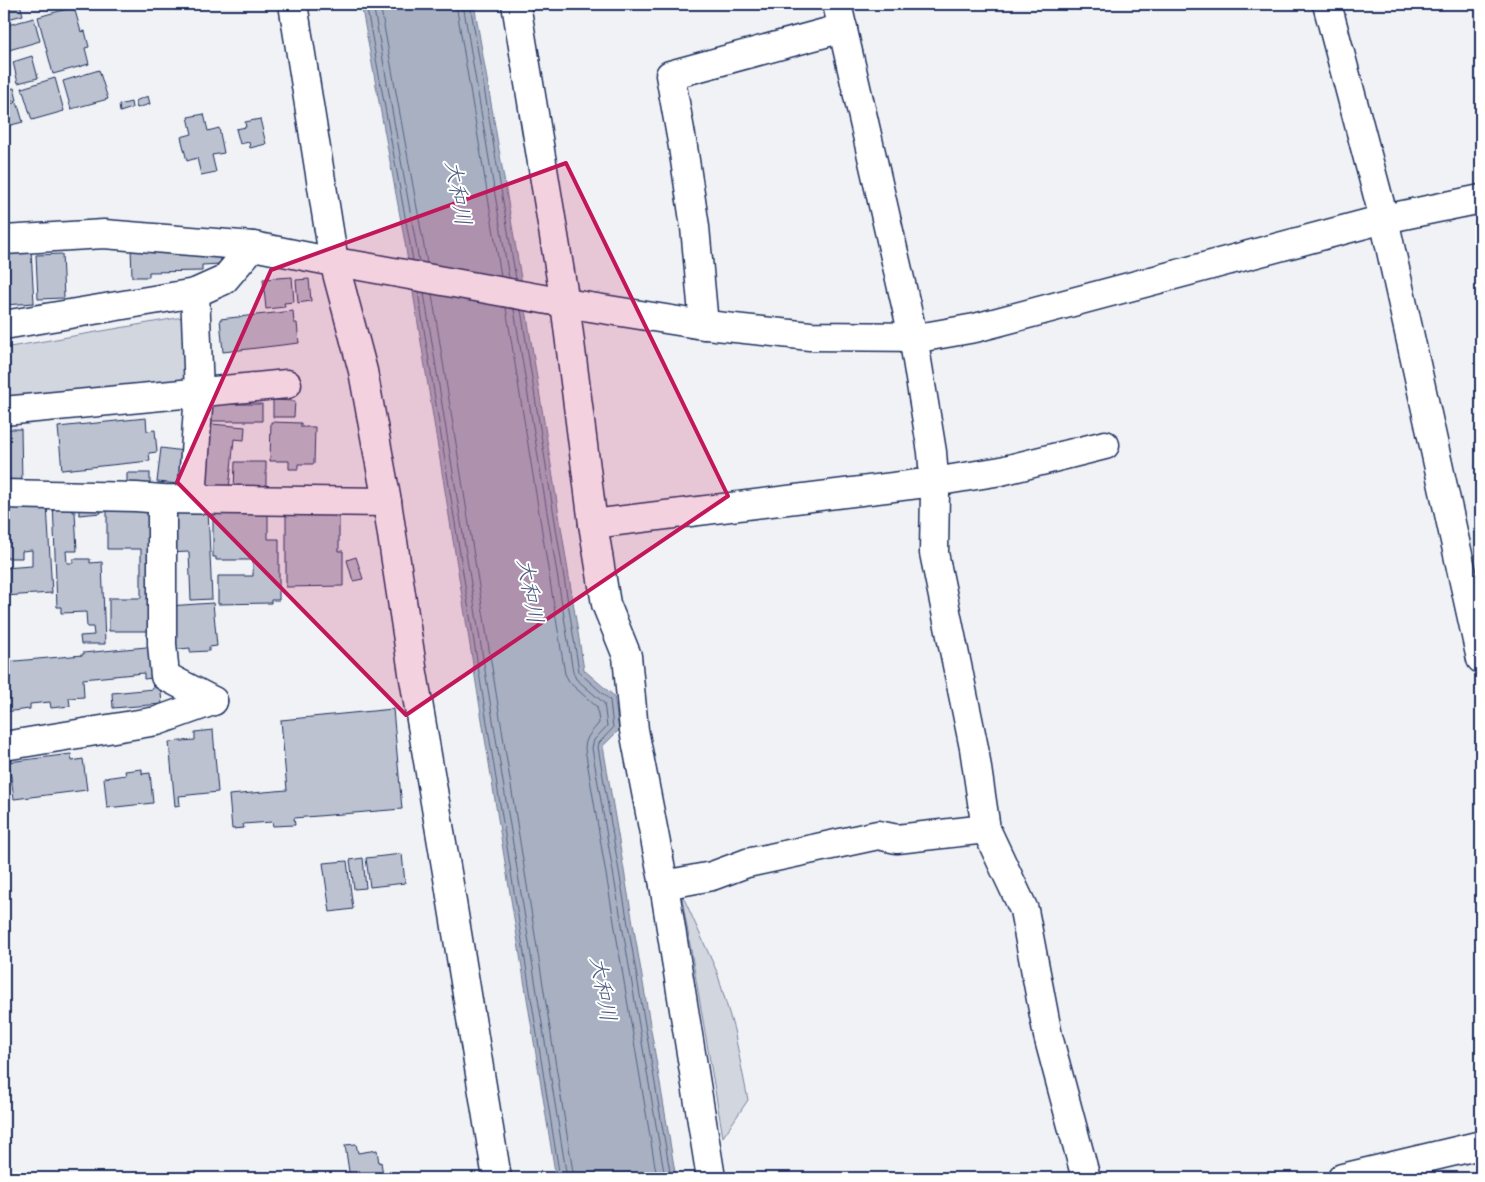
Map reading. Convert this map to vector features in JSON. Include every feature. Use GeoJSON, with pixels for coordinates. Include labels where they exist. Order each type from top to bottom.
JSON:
{"type":"FeatureCollection","features":[{"type":"Feature","properties":{"kind":"street"},"geometry":{"type":"LineString","coordinates":[[293,4],[347,264],[387,502],[412,673],[497,1178]]}},
{"type":"Feature","properties":{"kind":"street"},"geometry":{"type":"LineString","coordinates":[[516,4],[553,301],[606,604],[627,656],[634,730],[664,885],[711,1178]]}},
{"type":"Feature","properties":{"kind":"street"},"geometry":{"type":"LineString","coordinates":[[1327,4],[1384,219],[1481,659]]}},
{"type":"Feature","properties":{"kind":"street"},"geometry":{"type":"LineString","coordinates":[[704,325],[695,226],[670,75],[840,16],[913,336],[932,452],[934,553],[974,748],[986,829],[1024,910],[1048,1036],[1086,1178]]}},
{"type":"Feature","properties":{"kind":"street"},"geometry":{"type":"LineString","coordinates":[[4,240],[104,234],[253,246],[553,301],[704,325],[810,336],[924,337],[975,328],[1384,219],[1481,199]]}},
{"type":"Feature","properties":{"kind":"street"},"geometry":{"type":"LineString","coordinates":[[4,325],[195,293],[224,280],[253,246]]}},
{"type":"Feature","properties":{"kind":"street"},"geometry":{"type":"LineString","coordinates":[[192,499],[199,392],[195,293]]}},
{"type":"Feature","properties":{"kind":"street"},"geometry":{"type":"LineString","coordinates":[[4,411],[287,384]]}},
{"type":"Feature","properties":{"kind":"street"},"geometry":{"type":"LineString","coordinates":[[593,524],[934,482],[1001,471],[1105,445]]}},
{"type":"Feature","properties":{"kind":"street"},"geometry":{"type":"LineString","coordinates":[[4,494],[136,496],[162,499],[387,502]]}},
{"type":"Feature","properties":{"kind":"street"},"geometry":{"type":"LineString","coordinates":[[4,746],[157,721],[213,701],[165,676],[162,644],[162,499]]}},
{"type":"Feature","properties":{"kind":"street"},"geometry":{"type":"LineString","coordinates":[[664,885],[712,876],[747,863],[878,835],[897,839],[986,829]]}},
{"type":"Feature","properties":{"kind":"street"},"geometry":{"type":"LineString","coordinates":[[1342,1178],[1481,1145]]}},
{"type":"Feature","properties":{"kind":"highlighted area"},"geometry":{"type":"Polygon","coordinates":[[[566,163],[728,496],[406,715],[177,482],[271,270],[566,163]]]}},
{"type":"Feature","properties":{"kind":"shaded area"},"geometry":{"type":"Polygon","coordinates":[[[183,317],[190,386],[4,408],[4,348],[183,317]]]}},
{"type":"Feature","properties":{"kind":"shaded area"},"geometry":{"type":"Polygon","coordinates":[[[681,892],[717,972],[734,1030],[748,1100],[723,1137],[681,892]]]}},
{"type":"Feature","properties":{"kind":"water","name":"大和川"},"geometry":{"type":"Polygon","coordinates":[[[361,4],[474,4],[519,266],[584,670],[614,696],[619,730],[603,746],[676,1178],[556,1178],[405,243],[361,4]]]}},
{"type":"Feature","properties":{"kind":"building"},"geometry":{"type":"Polygon","coordinates":[[[4,4],[20,4],[23,15],[4,20],[4,4]]]}},
{"type":"Feature","properties":{"kind":"building"},"geometry":{"type":"Polygon","coordinates":[[[74,7],[81,32],[85,31],[89,47],[85,48],[89,64],[53,74],[38,17],[74,7]]]}},
{"type":"Feature","properties":{"kind":"building"},"geometry":{"type":"Polygon","coordinates":[[[34,18],[40,41],[9,50],[4,26],[34,18]]]}},
{"type":"Feature","properties":{"kind":"building"},"geometry":{"type":"Polygon","coordinates":[[[32,56],[38,78],[18,83],[13,62],[32,56]]]}},
{"type":"Feature","properties":{"kind":"building"},"geometry":{"type":"Polygon","coordinates":[[[99,70],[108,99],[71,109],[63,81],[99,70]]]}},
{"type":"Feature","properties":{"kind":"building"},"geometry":{"type":"Polygon","coordinates":[[[6,78],[9,89],[14,88],[17,100],[4,103],[4,79],[6,78]]]}},
{"type":"Feature","properties":{"kind":"building"},"geometry":{"type":"Polygon","coordinates":[[[55,78],[64,111],[32,120],[22,88],[55,78]]]}},
{"type":"Feature","properties":{"kind":"building"},"geometry":{"type":"Polygon","coordinates":[[[148,96],[150,104],[137,108],[135,101],[148,96]]]}},
{"type":"Feature","properties":{"kind":"building"},"geometry":{"type":"Polygon","coordinates":[[[17,102],[23,122],[7,126],[4,106],[17,102]]]}},
{"type":"Feature","properties":{"kind":"building"},"geometry":{"type":"Polygon","coordinates":[[[131,102],[132,108],[120,112],[119,105],[131,102]]]}},
{"type":"Feature","properties":{"kind":"building"},"geometry":{"type":"Polygon","coordinates":[[[204,114],[208,131],[219,128],[224,153],[212,155],[216,172],[201,175],[197,158],[187,161],[181,137],[192,134],[188,117],[204,114]]]}},
{"type":"Feature","properties":{"kind":"building"},"geometry":{"type":"Polygon","coordinates":[[[260,119],[266,144],[250,148],[249,142],[240,144],[236,129],[246,127],[245,122],[260,119]]]}},
{"type":"Feature","properties":{"kind":"building"},"geometry":{"type":"Polygon","coordinates":[[[220,245],[221,264],[202,265],[202,271],[149,272],[149,277],[132,277],[131,247],[220,245]]]}},
{"type":"Feature","properties":{"kind":"building"},"geometry":{"type":"Polygon","coordinates":[[[31,251],[34,303],[4,305],[4,252],[31,251]]]}},
{"type":"Feature","properties":{"kind":"building"},"geometry":{"type":"Polygon","coordinates":[[[62,254],[64,298],[38,299],[36,255],[62,254]]]}},
{"type":"Feature","properties":{"kind":"building"},"geometry":{"type":"Polygon","coordinates":[[[292,277],[294,302],[284,303],[285,307],[266,309],[263,279],[292,277]]]}},
{"type":"Feature","properties":{"kind":"building"},"geometry":{"type":"Polygon","coordinates":[[[309,279],[311,301],[298,303],[296,280],[309,279]]]}},
{"type":"Feature","properties":{"kind":"building"},"geometry":{"type":"Polygon","coordinates":[[[293,311],[294,323],[297,323],[299,343],[223,352],[220,319],[293,311]]]}},
{"type":"Feature","properties":{"kind":"building"},"geometry":{"type":"Polygon","coordinates":[[[273,400],[295,401],[294,417],[273,417],[273,400]]]}},
{"type":"Feature","properties":{"kind":"building"},"geometry":{"type":"Polygon","coordinates":[[[204,404],[262,404],[262,421],[203,421],[204,404]]]}},
{"type":"Feature","properties":{"kind":"building"},"geometry":{"type":"Polygon","coordinates":[[[146,418],[147,431],[155,430],[157,452],[149,453],[150,461],[62,470],[58,427],[146,418]]]}},
{"type":"Feature","properties":{"kind":"building"},"geometry":{"type":"Polygon","coordinates":[[[271,422],[301,423],[301,427],[315,427],[314,464],[298,464],[298,469],[289,469],[289,461],[270,461],[271,422]]]}},
{"type":"Feature","properties":{"kind":"building"},"geometry":{"type":"Polygon","coordinates":[[[200,423],[245,427],[244,440],[234,439],[229,489],[194,485],[200,423]]]}},
{"type":"Feature","properties":{"kind":"building"},"geometry":{"type":"Polygon","coordinates":[[[4,429],[21,429],[22,484],[4,485],[4,429]]]}},
{"type":"Feature","properties":{"kind":"building"},"geometry":{"type":"Polygon","coordinates":[[[161,448],[184,451],[180,484],[157,482],[161,448]]]}},
{"type":"Feature","properties":{"kind":"building"},"geometry":{"type":"Polygon","coordinates":[[[235,462],[266,462],[266,492],[234,492],[235,462]]]}},
{"type":"Feature","properties":{"kind":"building"},"geometry":{"type":"Polygon","coordinates":[[[127,473],[150,473],[150,486],[127,486],[127,473]]]}},
{"type":"Feature","properties":{"kind":"building"},"geometry":{"type":"Polygon","coordinates":[[[73,500],[77,551],[66,551],[67,563],[73,563],[73,559],[90,559],[90,563],[102,562],[105,644],[81,644],[80,636],[94,635],[93,627],[87,627],[86,612],[61,613],[61,607],[57,607],[53,501],[73,500]]]}},
{"type":"Feature","properties":{"kind":"building"},"geometry":{"type":"Polygon","coordinates":[[[101,500],[101,513],[79,515],[79,501],[101,500]]]}},
{"type":"Feature","properties":{"kind":"building"},"geometry":{"type":"Polygon","coordinates":[[[157,502],[156,631],[109,631],[109,598],[141,598],[141,549],[107,549],[107,509],[157,502]]]}},
{"type":"Feature","properties":{"kind":"building"},"geometry":{"type":"Polygon","coordinates":[[[47,505],[52,593],[4,596],[4,568],[32,566],[32,550],[22,551],[22,558],[4,558],[4,507],[47,505]]]}},
{"type":"Feature","properties":{"kind":"building"},"geometry":{"type":"Polygon","coordinates":[[[208,509],[212,599],[191,600],[189,552],[167,553],[166,511],[208,509]]]}},
{"type":"Feature","properties":{"kind":"building"},"geometry":{"type":"Polygon","coordinates":[[[301,512],[312,512],[312,515],[339,515],[339,551],[343,551],[343,586],[286,587],[286,515],[300,515],[301,512]]]}},
{"type":"Feature","properties":{"kind":"building"},"geometry":{"type":"Polygon","coordinates":[[[213,513],[268,513],[268,539],[279,539],[279,600],[271,600],[271,603],[218,604],[218,576],[253,576],[253,560],[216,560],[216,557],[213,557],[213,513]]]}},
{"type":"Feature","properties":{"kind":"building"},"geometry":{"type":"Polygon","coordinates":[[[356,557],[363,579],[353,581],[347,560],[356,557]]]}},
{"type":"Feature","properties":{"kind":"building"},"geometry":{"type":"Polygon","coordinates":[[[213,603],[217,646],[209,647],[209,651],[190,652],[190,648],[170,650],[168,606],[213,603]]]}},
{"type":"Feature","properties":{"kind":"building"},"geometry":{"type":"Polygon","coordinates":[[[157,646],[162,704],[113,708],[112,693],[153,689],[152,678],[144,679],[144,673],[83,679],[84,697],[69,698],[70,706],[51,708],[50,702],[30,704],[30,709],[4,712],[4,662],[157,646]]]}},
{"type":"Feature","properties":{"kind":"building"},"geometry":{"type":"Polygon","coordinates":[[[393,709],[402,809],[294,818],[295,825],[273,826],[272,822],[243,824],[244,828],[232,829],[229,795],[287,790],[281,720],[393,709]]]}},
{"type":"Feature","properties":{"kind":"building"},"geometry":{"type":"Polygon","coordinates":[[[213,730],[218,792],[179,796],[180,805],[175,806],[169,742],[195,740],[195,732],[213,730]]]}},
{"type":"Feature","properties":{"kind":"building"},"geometry":{"type":"Polygon","coordinates":[[[71,754],[72,761],[83,759],[87,790],[14,799],[9,762],[71,754]]]}},
{"type":"Feature","properties":{"kind":"building"},"geometry":{"type":"Polygon","coordinates":[[[142,769],[142,774],[150,773],[153,803],[107,808],[104,778],[126,775],[125,771],[142,769]]]}},
{"type":"Feature","properties":{"kind":"building"},"geometry":{"type":"Polygon","coordinates":[[[402,854],[405,883],[370,887],[366,858],[402,854]]]}},
{"type":"Feature","properties":{"kind":"building"},"geometry":{"type":"Polygon","coordinates":[[[363,858],[366,888],[354,889],[350,860],[363,858]]]}},
{"type":"Feature","properties":{"kind":"building"},"geometry":{"type":"Polygon","coordinates":[[[347,861],[353,909],[330,912],[323,863],[347,861]]]}},
{"type":"Feature","properties":{"kind":"building"},"geometry":{"type":"Polygon","coordinates":[[[356,1144],[358,1153],[377,1150],[383,1175],[350,1178],[345,1145],[356,1144]]]}}]}
